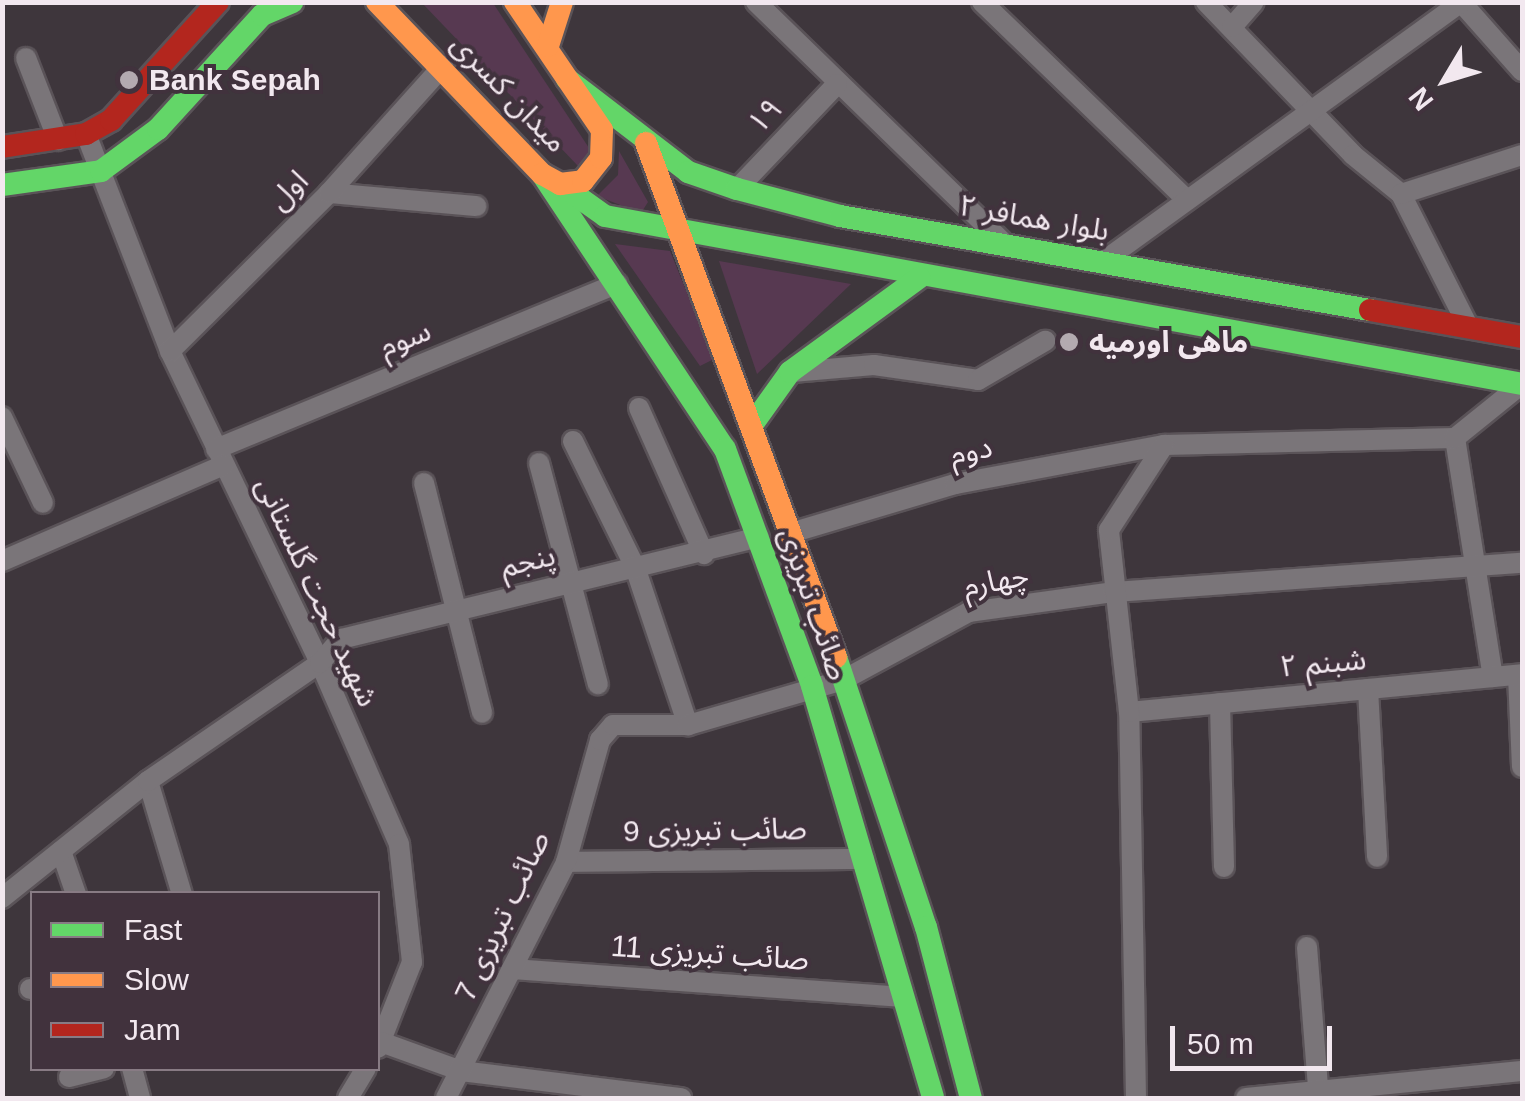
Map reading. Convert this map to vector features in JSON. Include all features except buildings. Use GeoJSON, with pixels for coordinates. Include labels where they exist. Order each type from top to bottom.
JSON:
{"type":"FeatureCollection","features":[{"type":"Feature","properties":{"kind":"main road"},"geometry":{"type":"LineString","coordinates":[[2,147],[86,134],[133,103],[218,2]]}},
{"type":"Feature","properties":{"kind":"main road"},"geometry":{"type":"LineString","coordinates":[[2,185],[102,171],[158,129],[262,16],[292,2]]}},
{"type":"Feature","properties":{"kind":"main road","name":"میدان کسری"},"geometry":{"type":"LineString","coordinates":[[376,2],[551,179],[591,175],[604,149],[602,130],[515,2]]}},
{"type":"Feature","properties":{"kind":"main road"},"geometry":{"type":"LineString","coordinates":[[548,46],[562,2]]}},
{"type":"Feature","properties":{"kind":"main road","name":"بلوار همافر ۲"},"geometry":{"type":"LineString","coordinates":[[568,79],[688,172],[737,190],[840,216],[1002,241],[1522,336]]}},
{"type":"Feature","properties":{"kind":"main road","name":"صائب تبریزی"},"geometry":{"type":"LineString","coordinates":[[646,143],[794,532],[926,927],[971,1098]]}},
{"type":"Feature","properties":{"kind":"main road"},"geometry":{"type":"LineString","coordinates":[[551,179],[605,216],[919,278],[1522,384]]}},
{"type":"Feature","properties":{"kind":"main road","name":"صائب تبریزی"},"geometry":{"type":"LineString","coordinates":[[551,179],[709,423],[759,538],[812,686],[933,1098]]}},
{"type":"Feature","properties":{"kind":"main road"},"geometry":{"type":"LineString","coordinates":[[709,423],[724,406],[749,418],[790,372],[919,278]]}},
{"type":"Feature","properties":{"kind":"street"},"geometry":{"type":"LineString","coordinates":[[756,2],[1002,241]]}},
{"type":"Feature","properties":{"kind":"street"},"geometry":{"type":"LineString","coordinates":[[982,2],[1187,200]]}},
{"type":"Feature","properties":{"kind":"street"},"geometry":{"type":"LineString","coordinates":[[1206,2],[1313,112],[1401,194],[1469,328]]}},
{"type":"Feature","properties":{"kind":"street"},"geometry":{"type":"LineString","coordinates":[[1232,27],[1254,2]]}},
{"type":"Feature","properties":{"kind":"street"},"geometry":{"type":"LineString","coordinates":[[1105,260],[1462,3],[1522,71]]}},
{"type":"Feature","properties":{"kind":"street"},"geometry":{"type":"LineString","coordinates":[[26,58],[58,140]]}},
{"type":"Feature","properties":{"kind":"street","name":"اول"},"geometry":{"type":"LineString","coordinates":[[170,351],[329,193],[443,66]]}},
{"type":"Feature","properties":{"kind":"street","name":"۱۹"},"geometry":{"type":"LineString","coordinates":[[737,190],[837,84]]}},
{"type":"Feature","properties":{"kind":"street","name":"شهید حجت گلستانی"},"geometry":{"type":"LineString","coordinates":[[86,134],[170,351],[320,663],[398,844],[412,962],[380,1042]]}},
{"type":"Feature","properties":{"kind":"street"},"geometry":{"type":"LineString","coordinates":[[1401,194],[1522,155]]}},
{"type":"Feature","properties":{"kind":"street"},"geometry":{"type":"LineString","coordinates":[[329,193],[476,206]]}},
{"type":"Feature","properties":{"kind":"street","name":"سوم"},"geometry":{"type":"LineString","coordinates":[[2,561],[220,457],[617,284]]}},
{"type":"Feature","properties":{"kind":"street"},"geometry":{"type":"LineString","coordinates":[[790,372],[874,366],[978,380],[1045,342]]}},
{"type":"Feature","properties":{"kind":"street"},"geometry":{"type":"LineString","coordinates":[[1494,677],[1455,438],[1522,384]]}},
{"type":"Feature","properties":{"kind":"street"},"geometry":{"type":"LineString","coordinates":[[639,408],[704,554]]}},
{"type":"Feature","properties":{"kind":"street"},"geometry":{"type":"LineString","coordinates":[[2,417],[42,503]]}},
{"type":"Feature","properties":{"kind":"street","name":"دوم"},"geometry":{"type":"LineString","coordinates":[[794,532],[955,484],[1164,445],[1455,438]]}},
{"type":"Feature","properties":{"kind":"street"},"geometry":{"type":"LineString","coordinates":[[574,442],[636,567],[688,725]]}},
{"type":"Feature","properties":{"kind":"street"},"geometry":{"type":"LineString","coordinates":[[1136,1098],[1129,712],[1110,530],[1164,445]]}},
{"type":"Feature","properties":{"kind":"street"},"geometry":{"type":"LineString","coordinates":[[540,463],[598,684]]}},
{"type":"Feature","properties":{"kind":"street"},"geometry":{"type":"LineString","coordinates":[[424,483],[482,713]]}},
{"type":"Feature","properties":{"kind":"street","name":"پنجم"},"geometry":{"type":"LineString","coordinates":[[2,898],[148,781],[320,663],[342,639],[759,538]]}},
{"type":"Feature","properties":{"kind":"street","name":"چهارم"},"geometry":{"type":"LineString","coordinates":[[812,686],[843,680],[970,612],[1114,592],[1522,562]]}},
{"type":"Feature","properties":{"kind":"street"},"geometry":{"type":"LineString","coordinates":[[1520,674],[1522,767]]}},
{"type":"Feature","properties":{"kind":"street","name":"شبنم ۲"},"geometry":{"type":"LineString","coordinates":[[1129,712],[1520,674]]}},
{"type":"Feature","properties":{"kind":"street","name":"صائب تبریزی 7"},"geometry":{"type":"LineString","coordinates":[[446,1098],[566,862],[600,740],[613,725],[688,725],[812,686]]}},
{"type":"Feature","properties":{"kind":"street"},"geometry":{"type":"LineString","coordinates":[[1368,689],[1377,857]]}},
{"type":"Feature","properties":{"kind":"street"},"geometry":{"type":"LineString","coordinates":[[1220,703],[1224,867]]}},
{"type":"Feature","properties":{"kind":"street"},"geometry":{"type":"LineString","coordinates":[[148,781],[181,891]]}},
{"type":"Feature","properties":{"kind":"street"},"geometry":{"type":"LineString","coordinates":[[61,851],[75,891]]}},
{"type":"Feature","properties":{"kind":"street","name":"صائب تبریزی 9"},"geometry":{"type":"LineString","coordinates":[[566,862],[864,859]]}},
{"type":"Feature","properties":{"kind":"street"},"geometry":{"type":"LineString","coordinates":[[1307,947],[1319,1094]]}},
{"type":"Feature","properties":{"kind":"street","name":"صائب تبریزی 11"},"geometry":{"type":"LineString","coordinates":[[512,970],[904,997]]}},
{"type":"Feature","properties":{"kind":"street"},"geometry":{"type":"LineString","coordinates":[[380,1045],[462,1071],[681,1098]]}},
{"type":"Feature","properties":{"kind":"street"},"geometry":{"type":"LineString","coordinates":[[69,1077],[92,1071]]}},
{"type":"Feature","properties":{"kind":"street"},"geometry":{"type":"LineString","coordinates":[[133,1071],[140,1098]]}},
{"type":"Feature","properties":{"kind":"street"},"geometry":{"type":"LineString","coordinates":[[348,1098],[364,1071]]}},
{"type":"Feature","properties":{"kind":"street"},"geometry":{"type":"LineString","coordinates":[[1246,1098],[1319,1094],[1522,1071]]}},
{"type":"Feature","properties":{"kind":"shaded area"},"geometry":{"type":"Polygon","coordinates":[[[422,3],[493,3],[593,154],[578,166],[422,3]]]}},
{"type":"Feature","properties":{"kind":"shaded area"},"geometry":{"type":"Polygon","coordinates":[[[619,151],[648,202],[641,213],[597,196],[618,175],[619,151]]]}},
{"type":"Feature","properties":{"kind":"shaded area"},"geometry":{"type":"Polygon","coordinates":[[[615,244],[670,251],[714,359],[700,366],[615,244]]]}},
{"type":"Feature","properties":{"kind":"shaded area"},"geometry":{"type":"Polygon","coordinates":[[[719,261],[851,284],[757,374],[719,261]]]}},
{"type":"Feature","properties":{"kind":"traffic: fast"},"geometry":{"type":"LineString","coordinates":[[2,185],[101,171],[158,129],[262,15],[292,2]]}},
{"type":"Feature","properties":{"kind":"traffic: fast"},"geometry":{"type":"LineString","coordinates":[[567,79],[688,172],[737,189],[840,216],[1370,310]]}},
{"type":"Feature","properties":{"kind":"traffic: fast"},"geometry":{"type":"LineString","coordinates":[[542,174],[725,449],[812,686],[933,1098]]}},
{"type":"Feature","properties":{"kind":"traffic: fast"},"geometry":{"type":"LineString","coordinates":[[560,184],[605,216],[1522,384]]}},
{"type":"Feature","properties":{"kind":"traffic: fast"},"geometry":{"type":"LineString","coordinates":[[752,425],[790,372],[919,278]]}},
{"type":"Feature","properties":{"kind":"traffic: fast"},"geometry":{"type":"LineString","coordinates":[[836,657],[926,927],[971,1098]]}},
{"type":"Feature","properties":{"kind":"traffic: slow"},"geometry":{"type":"LineString","coordinates":[[377,2],[542,174],[560,184],[583,181],[601,158],[602,130],[515,2]]}},
{"type":"Feature","properties":{"kind":"traffic: slow"},"geometry":{"type":"LineString","coordinates":[[548,46],[562,2]]}},
{"type":"Feature","properties":{"kind":"traffic: slow"},"geometry":{"type":"LineString","coordinates":[[646,143],[836,657]]}},
{"type":"Feature","properties":{"kind":"traffic: jam"},"geometry":{"type":"LineString","coordinates":[[2,147],[86,134],[111,120],[218,2]]}},
{"type":"Feature","properties":{"kind":"traffic: jam"},"geometry":{"type":"LineString","coordinates":[[1370,310],[1522,337]]}},
{"type":"Feature","properties":{"kind":"place","name":"Bank Sepah"},"geometry":{"type":"Point","coordinates":[129,80]}},
{"type":"Feature","properties":{"kind":"place","name":"ماهی اورمیه"},"geometry":{"type":"Point","coordinates":[1069,342]}}]}
